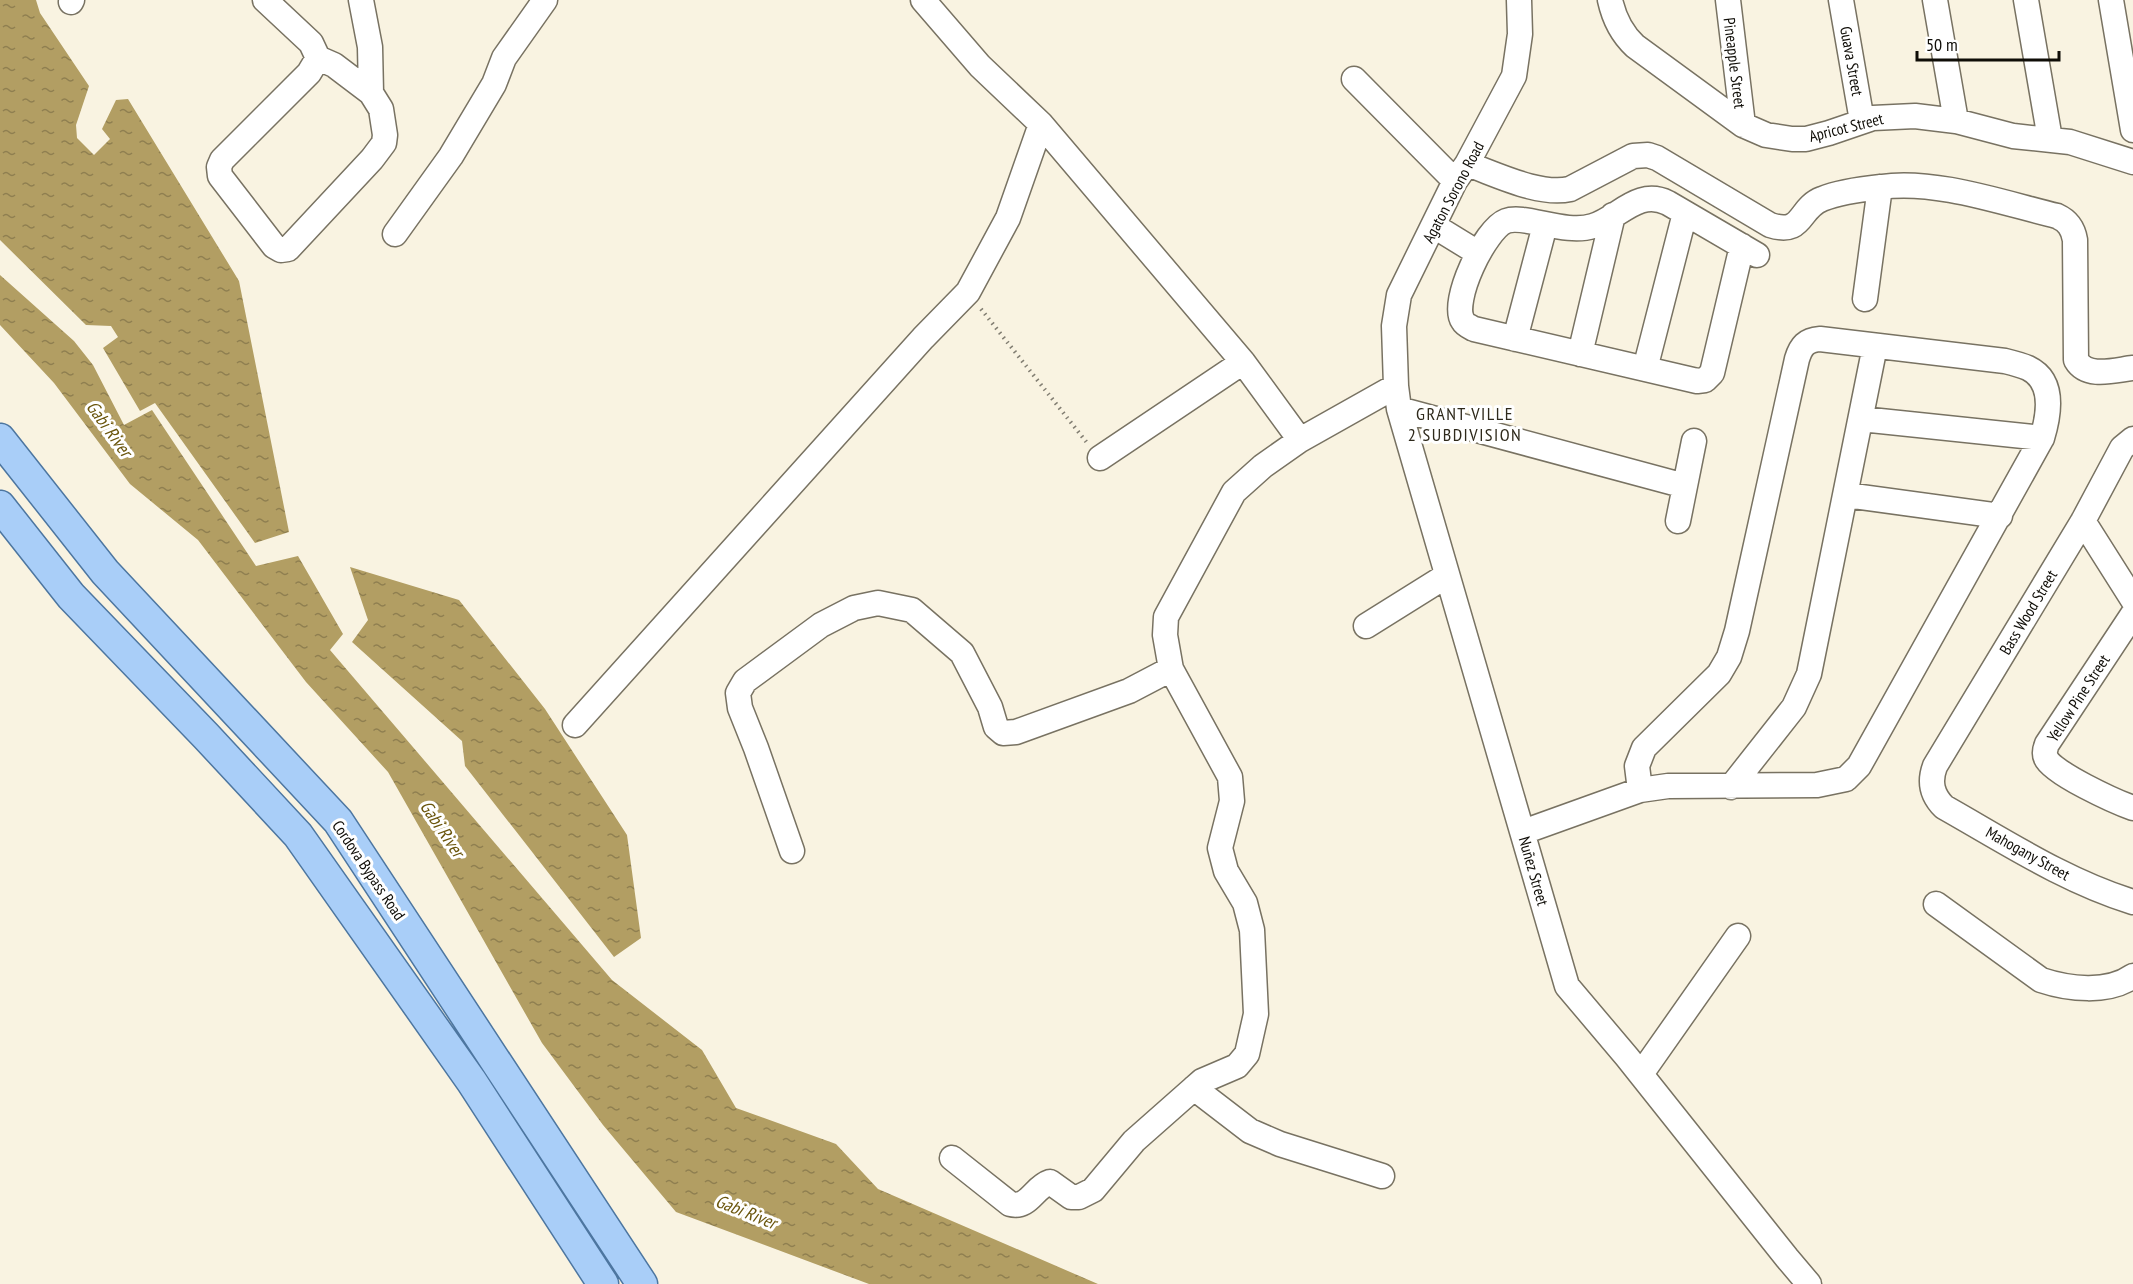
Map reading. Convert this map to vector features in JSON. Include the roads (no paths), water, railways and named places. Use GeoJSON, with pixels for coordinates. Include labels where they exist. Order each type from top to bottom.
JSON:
{"type":"FeatureCollection","features":[{"type":"Feature","properties":{"kind":"main road","name":"Cordova Bypass Road"},"geometry":{"type":"LineString","coordinates":[[0,439],[105,572],[338,821],[642,1284]]}},
{"type":"Feature","properties":{"kind":"main road"},"geometry":{"type":"LineString","coordinates":[[0,506],[71,596],[298,835],[472,1082],[603,1284]]}},
{"type":"Feature","properties":{"kind":"street"},"geometry":{"type":"LineString","coordinates":[[265,0],[311,43],[318,58],[334,65],[371,93],[381,109],[385,135],[384,143],[372,159],[288,249],[281,250],[274,246],[220,176],[219,167],[222,160],[309,73],[318,58]]}},
{"type":"Feature","properties":{"kind":"street"},"geometry":{"type":"LineString","coordinates":[[361,0],[370,47],[371,93]]}},
{"type":"Feature","properties":{"kind":"street"},"geometry":{"type":"LineString","coordinates":[[395,234],[451,156],[494,84],[504,58],[545,0]]}},
{"type":"Feature","properties":{"kind":"street"},"geometry":{"type":"LineString","coordinates":[[923,0],[981,66],[1041,124],[1243,362],[1300,440]]}},
{"type":"Feature","properties":{"kind":"street","name":"Agaton Sorono Road"},"geometry":{"type":"LineString","coordinates":[[1398,398],[1394,326],[1399,295],[1461,172],[1514,76],[1520,34],[1519,0]]}},
{"type":"Feature","properties":{"kind":"street","name":"Apricot Street"},"geometry":{"type":"LineString","coordinates":[[1610,0],[1613,14],[1621,30],[1635,46],[1743,126],[1772,136],[1806,139],[1862,121],[1900,116],[1956,121],[2013,136],[2080,144],[2133,162]]}},
{"type":"Feature","properties":{"kind":"street","name":"Pineapple Street"},"geometry":{"type":"LineString","coordinates":[[1728,0],[1743,126]]}},
{"type":"Feature","properties":{"kind":"street","name":"Guava Street"},"geometry":{"type":"LineString","coordinates":[[1841,0],[1862,121]]}},
{"type":"Feature","properties":{"kind":"street"},"geometry":{"type":"LineString","coordinates":[[1935,0],[1956,121]]}},
{"type":"Feature","properties":{"kind":"street"},"geometry":{"type":"LineString","coordinates":[[2026,0],[2050,139]]}},
{"type":"Feature","properties":{"kind":"street"},"geometry":{"type":"LineString","coordinates":[[2111,0],[2133,130]]}},
{"type":"Feature","properties":{"kind":"street"},"geometry":{"type":"LineString","coordinates":[[1354,79],[1461,172],[1559,191],[1570,189],[1633,156],[1648,155],[1657,158],[1770,225],[1786,228],[1799,222],[1809,207],[1824,197],[1906,184],[1936,187],[2064,219],[2070,225],[2075,240],[2076,360],[2079,365],[2091,371],[2133,368]]}},
{"type":"Feature","properties":{"kind":"street"},"geometry":{"type":"LineString","coordinates":[[574,725],[923,338],[968,292],[1008,218],[1041,124]]}},
{"type":"Feature","properties":{"kind":"street"},"geometry":{"type":"LineString","coordinates":[[1865,299],[1880,187]]}},
{"type":"Feature","properties":{"kind":"street"},"geometry":{"type":"LineString","coordinates":[[1662,200],[1749,250],[1710,376],[1705,380],[1697,381],[1515,339],[1474,329],[1462,321],[1461,301],[1468,274],[1492,232],[1504,222],[1517,220],[1565,228],[1585,228],[1613,215],[1634,203],[1662,200]]}},
{"type":"Feature","properties":{"kind":"street"},"geometry":{"type":"LineString","coordinates":[[1645,369],[1685,213]]}},
{"type":"Feature","properties":{"kind":"street"},"geometry":{"type":"LineString","coordinates":[[1580,354],[1613,215]]}},
{"type":"Feature","properties":{"kind":"street"},"geometry":{"type":"LineString","coordinates":[[1515,339],[1545,225]]}},
{"type":"Feature","properties":{"kind":"street"},"geometry":{"type":"LineString","coordinates":[[1434,226],[1478,253]]}},
{"type":"Feature","properties":{"kind":"street"},"geometry":{"type":"LineString","coordinates":[[1523,832],[1640,790],[1668,786],[1817,785],[1846,779],[1859,766],[2042,438],[2049,412],[2042,379],[2030,369],[2005,361],[1820,339],[1807,342],[1800,350],[1737,631],[1729,657],[1719,674],[1644,748],[1637,766],[1640,790]]}},
{"type":"Feature","properties":{"kind":"street"},"geometry":{"type":"LineString","coordinates":[[1731,787],[1794,707],[1809,674],[1875,346]]}},
{"type":"Feature","properties":{"kind":"street"},"geometry":{"type":"LineString","coordinates":[[1100,458],[1243,362]]}},
{"type":"Feature","properties":{"kind":"street"},"geometry":{"type":"LineString","coordinates":[[952,1158],[1010,1204],[1018,1206],[1024,1203],[1050,1182],[1071,1197],[1079,1197],[1093,1191],[1134,1141],[1202,1081],[1237,1066],[1247,1054],[1256,1014],[1252,930],[1245,903],[1226,871],[1221,848],[1232,801],[1230,777],[1171,669],[1166,635],[1166,617],[1234,492],[1263,466],[1300,440],[1398,398],[1685,486]]}},
{"type":"Feature","properties":{"kind":"street","name":"Nuñez Street"},"geometry":{"type":"LineString","coordinates":[[1398,398],[1446,576],[1567,986],[1641,1074],[1809,1284]]}},
{"type":"Feature","properties":{"kind":"street"},"geometry":{"type":"LineString","coordinates":[[1861,419],[2042,438]]}},
{"type":"Feature","properties":{"kind":"street","name":"Bass Wood Street"},"geometry":{"type":"LineString","coordinates":[[1932,790],[1932,774],[1935,766],[2082,521],[2122,448],[2133,439]]}},
{"type":"Feature","properties":{"kind":"street"},"geometry":{"type":"LineString","coordinates":[[1678,521],[1694,441]]}},
{"type":"Feature","properties":{"kind":"street"},"geometry":{"type":"LineString","coordinates":[[1846,495],[2000,516]]}},
{"type":"Feature","properties":{"kind":"street"},"geometry":{"type":"LineString","coordinates":[[2082,521],[2133,600]]}},
{"type":"Feature","properties":{"kind":"street"},"geometry":{"type":"LineString","coordinates":[[1366,626],[1446,576]]}},
{"type":"Feature","properties":{"kind":"street"},"geometry":{"type":"LineString","coordinates":[[792,851],[740,708],[738,693],[745,681],[821,625],[854,608],[878,603],[912,610],[954,645],[962,652],[990,707],[996,727],[1004,734],[1016,732],[1129,691],[1171,669]]}},
{"type":"Feature","properties":{"kind":"street","name":"Yellow Pine Street"},"geometry":{"type":"LineString","coordinates":[[2133,614],[2047,744],[2045,756],[2047,761],[2064,774],[2086,787],[2133,808]]}},
{"type":"Feature","properties":{"kind":"street","name":"Mahogany Street"},"geometry":{"type":"LineString","coordinates":[[1932,790],[1944,807],[2059,872],[2095,889],[2133,902]]}},
{"type":"Feature","properties":{"kind":"street"},"geometry":{"type":"LineString","coordinates":[[1936,904],[2041,980],[2071,987],[2099,987],[2116,985],[2133,976]]}},
{"type":"Feature","properties":{"kind":"street"},"geometry":{"type":"LineString","coordinates":[[1641,1074],[1738,936]]}},
{"type":"Feature","properties":{"kind":"street"},"geometry":{"type":"LineString","coordinates":[[1194,1088],[1250,1131],[1280,1144],[1382,1176]]}},
{"type":"Feature","properties":{"kind":"water"},"geometry":{"type":"Polygon","coordinates":[[[0,0],[36,0],[40,13],[89,86],[76,125],[77,138],[94,155],[110,139],[102,129],[116,100],[128,99],[239,281],[289,532],[255,543],[155,403],[140,411],[103,348],[118,337],[111,326],[86,325],[0,240],[0,0]]]}},
{"type":"Feature","properties":{"kind":"water","name":"Gabi River"},"geometry":{"type":"Polygon","coordinates":[[[0,275],[74,341],[93,365],[124,425],[152,410],[256,566],[298,556],[343,634],[330,650],[612,980],[702,1050],[736,1108],[836,1144],[878,1189],[1098,1284],[869,1284],[676,1212],[603,1125],[542,1043],[388,772],[306,682],[198,540],[130,484],[54,383],[0,325],[0,275]]]}},
{"type":"Feature","properties":{"kind":"water"},"geometry":{"type":"Polygon","coordinates":[[[350,567],[459,600],[545,709],[627,835],[641,938],[614,957],[465,766],[462,741],[352,642],[368,620],[350,567]]]}},
{"type":"Feature","properties":{"kind":"district","name":"GRANT VILLE 2 SUBDIVISION"},"geometry":{"type":"Point","coordinates":[1465,424]}}]}
